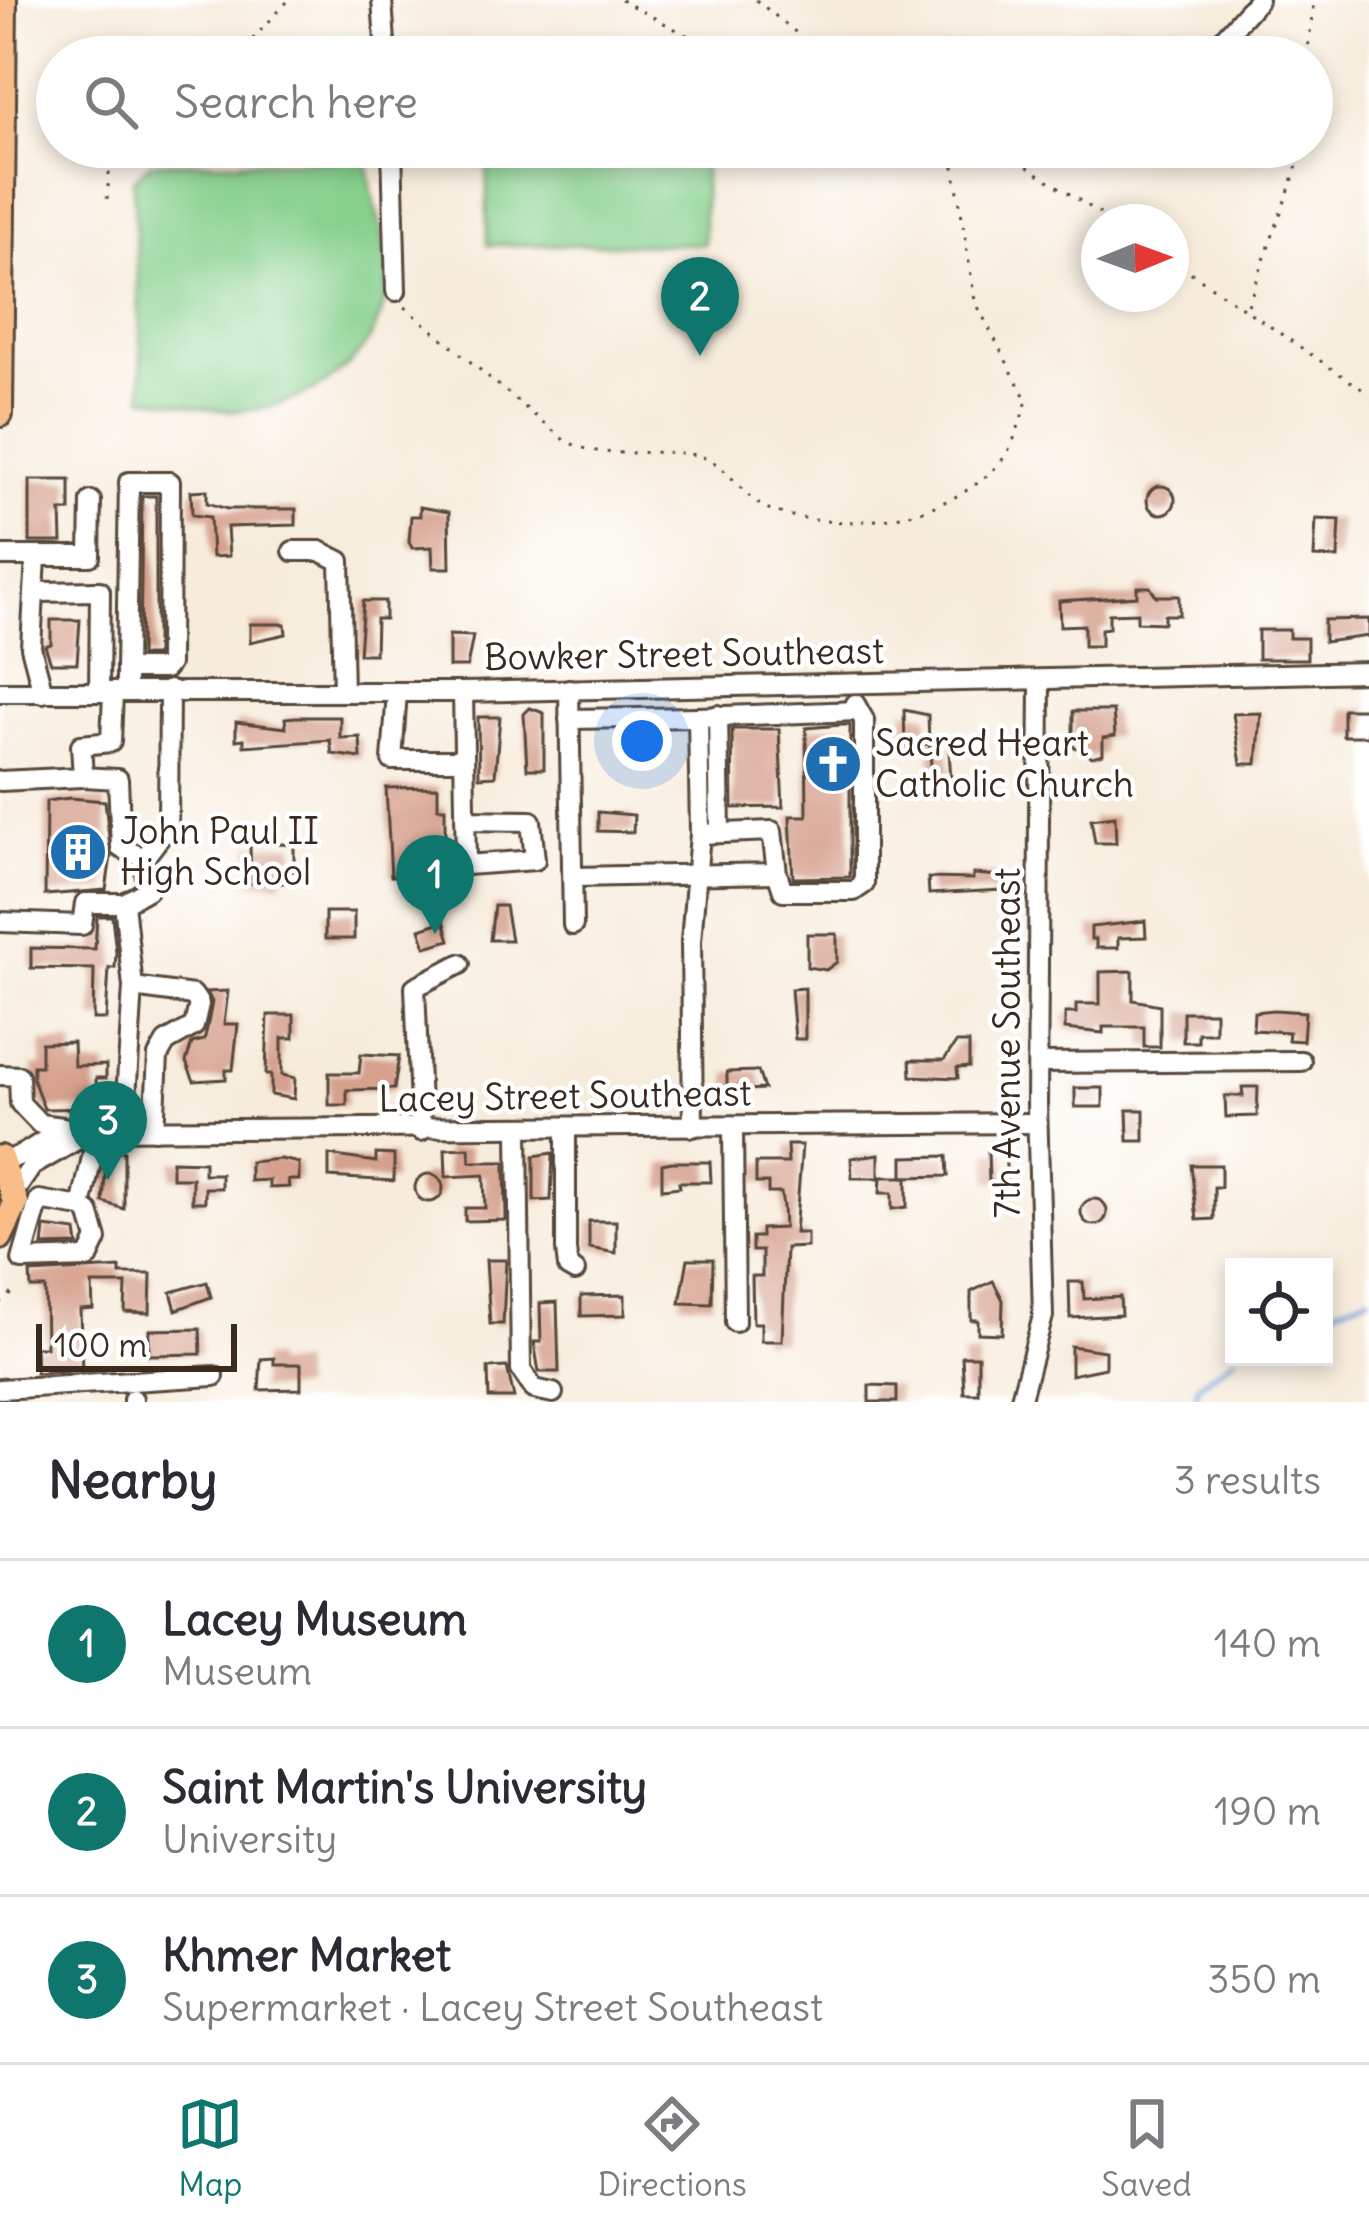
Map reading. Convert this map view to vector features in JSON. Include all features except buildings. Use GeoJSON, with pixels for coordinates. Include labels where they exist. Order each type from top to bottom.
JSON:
{"type":"FeatureCollection","features":[{"type":"Feature","properties":{"kind":"main road"},"geometry":{"type":"LineString","coordinates":[[0,414],[4,0]]}},
{"type":"Feature","properties":{"kind":"main road"},"geometry":{"type":"LineString","coordinates":[[0,1160],[27,1195],[1,1238]]}},
{"type":"Feature","properties":{"kind":"street"},"geometry":{"type":"LineString","coordinates":[[382,0],[385,36]]}},
{"type":"Feature","properties":{"kind":"street"},"geometry":{"type":"LineString","coordinates":[[1226,36],[1258,0]]}},
{"type":"Feature","properties":{"kind":"street"},"geometry":{"type":"LineString","coordinates":[[393,168],[396,291]]}},
{"type":"Feature","properties":{"kind":"street"},"geometry":{"type":"LineString","coordinates":[[113,692],[126,669],[129,482],[170,482],[170,664],[165,669],[126,669]]}},
{"type":"Feature","properties":{"kind":"street"},"geometry":{"type":"LineString","coordinates":[[0,556],[90,556],[91,501]]}},
{"type":"Feature","properties":{"kind":"street"},"geometry":{"type":"LineString","coordinates":[[293,550],[320,551],[340,561],[344,692]]}},
{"type":"Feature","properties":{"kind":"street"},"geometry":{"type":"LineString","coordinates":[[36,557],[38,592],[31,646],[43,693]]}},
{"type":"Feature","properties":{"kind":"street"},"geometry":{"type":"LineString","coordinates":[[38,592],[100,591],[113,692],[111,742],[81,745],[82,777]]}},
{"type":"Feature","properties":{"kind":"street","name":"Bowker Street Southeast"},"geometry":{"type":"LineString","coordinates":[[0,692],[464,692],[1369,672]]}},
{"type":"Feature","properties":{"kind":"street","name":"7th Avenue Southeast"},"geometry":{"type":"LineString","coordinates":[[1020,1402],[1042,1316],[1037,1123],[1040,680]]}},
{"type":"Feature","properties":{"kind":"street"},"geometry":{"type":"LineString","coordinates":[[710,833],[772,831],[776,873],[783,891],[854,891],[864,884],[864,721],[846,683]]}},
{"type":"Feature","properties":{"kind":"street"},"geometry":{"type":"LineString","coordinates":[[693,1127],[692,874],[710,833],[710,686]]}},
{"type":"Feature","properties":{"kind":"street"},"geometry":{"type":"LineString","coordinates":[[568,689],[573,925]]}},
{"type":"Feature","properties":{"kind":"street"},"geometry":{"type":"LineString","coordinates":[[0,922],[82,925],[85,903],[124,903],[147,890],[144,858],[168,827],[169,690]]}},
{"type":"Feature","properties":{"kind":"street"},"geometry":{"type":"LineString","coordinates":[[398,692],[392,760],[462,760]]}},
{"type":"Feature","properties":{"kind":"street"},"geometry":{"type":"LineString","coordinates":[[464,692],[465,820]]}},
{"type":"Feature","properties":{"kind":"street"},"geometry":{"type":"LineString","coordinates":[[569,718],[858,711]]}},
{"type":"Feature","properties":{"kind":"street"},"geometry":{"type":"LineString","coordinates":[[0,781],[118,779],[121,848],[144,858]]}},
{"type":"Feature","properties":{"kind":"street"},"geometry":{"type":"LineString","coordinates":[[573,877],[776,873]]}},
{"type":"Feature","properties":{"kind":"street"},"geometry":{"type":"LineString","coordinates":[[124,903],[133,987],[124,1130]]}},
{"type":"Feature","properties":{"kind":"street"},"geometry":{"type":"LineString","coordinates":[[421,1131],[415,987],[460,964]]}},
{"type":"Feature","properties":{"kind":"street"},"geometry":{"type":"LineString","coordinates":[[133,987],[193,994],[199,1004],[194,1026],[166,1042],[158,1056],[154,1130]]}},
{"type":"Feature","properties":{"kind":"street"},"geometry":{"type":"LineString","coordinates":[[1038,1063],[1301,1060]]}},
{"type":"Feature","properties":{"kind":"street"},"geometry":{"type":"LineString","coordinates":[[0,1075],[20,1076],[20,1103],[40,1124],[63,1127]]}},
{"type":"Feature","properties":{"kind":"street","name":"Lacey Street Southeast"},"geometry":{"type":"LineString","coordinates":[[63,1127],[518,1131],[1037,1123]]}},
{"type":"Feature","properties":{"kind":"street"},"geometry":{"type":"LineString","coordinates":[[0,1160],[26,1155],[63,1127]]}},
{"type":"Feature","properties":{"kind":"street"},"geometry":{"type":"LineString","coordinates":[[733,1127],[734,1322]]}},
{"type":"Feature","properties":{"kind":"street"},"geometry":{"type":"LineString","coordinates":[[27,1195],[89,1212],[97,1239],[88,1258],[22,1259],[27,1195],[32,1166],[96,1130]]}},
{"type":"Feature","properties":{"kind":"street"},"geometry":{"type":"LineString","coordinates":[[81,1207],[96,1130]]}},
{"type":"Feature","properties":{"kind":"street"},"geometry":{"type":"LineString","coordinates":[[566,1130],[566,1250],[568,1267],[575,1270]]}},
{"type":"Feature","properties":{"kind":"street"},"geometry":{"type":"LineString","coordinates":[[518,1131],[521,1370],[534,1389],[553,1393]]}},
{"type":"Feature","properties":{"kind":"street"},"geometry":{"type":"LineString","coordinates":[[0,1389],[214,1376]]}},
{"type":"Feature","properties":{"kind":"path"},"geometry":{"type":"LineString","coordinates":[[256,36],[289,0]]}},
{"type":"Feature","properties":{"kind":"path"},"geometry":{"type":"LineString","coordinates":[[621,0],[688,36]]}},
{"type":"Feature","properties":{"kind":"path"},"geometry":{"type":"LineString","coordinates":[[756,0],[800,36]]}},
{"type":"Feature","properties":{"kind":"path"},"geometry":{"type":"LineString","coordinates":[[1309,36],[1313,0]]}},
{"type":"Feature","properties":{"kind":"path"},"geometry":{"type":"LineString","coordinates":[[107,199],[110,168]]}},
{"type":"Feature","properties":{"kind":"path"},"geometry":{"type":"LineString","coordinates":[[396,291],[429,329],[564,440],[587,452],[698,456],[719,466],[766,509],[790,515],[848,520],[912,514],[956,496],[1002,460],[1027,401],[975,301],[954,168]]}},
{"type":"Feature","properties":{"kind":"path"},"geometry":{"type":"LineString","coordinates":[[1029,168],[1085,204]]}},
{"type":"Feature","properties":{"kind":"path"},"geometry":{"type":"LineString","coordinates":[[1246,308],[1296,168]]}},
{"type":"Feature","properties":{"kind":"path"},"geometry":{"type":"LineString","coordinates":[[1189,271],[1369,394]]}},
{"type":"Feature","properties":{"kind":"path"},"geometry":{"type":"LineString","coordinates":[[0,1304],[14,1292]]}},
{"type":"Feature","properties":{"kind":"green space"},"geometry":{"type":"Polygon","coordinates":[[[146,168],[369,168],[386,254],[387,287],[381,314],[354,360],[312,391],[262,408],[223,410],[143,398],[133,180],[146,168]]]}},
{"type":"Feature","properties":{"kind":"green space"},"geometry":{"type":"Polygon","coordinates":[[[487,168],[704,168],[704,244],[487,245],[487,168]]]}},
{"type":"Feature","properties":{"kind":"waterway"},"geometry":{"type":"LineString","coordinates":[[1333,1310],[1369,1296]]}},
{"type":"Feature","properties":{"kind":"waterway"},"geometry":{"type":"LineString","coordinates":[[1194,1402],[1199,1384],[1225,1365]]}},
{"type":"Feature","properties":{"kind":"place","name":"Saint Martin's University"},"geometry":{"type":"Point","coordinates":[700,356]}},
{"type":"Feature","properties":{"kind":"place","name":"Sacred Heart Catholic Church"},"geometry":{"type":"Point","coordinates":[833,764]}},
{"type":"Feature","properties":{"kind":"place","name":"John Paul II High School"},"geometry":{"type":"Point","coordinates":[78,852]}},
{"type":"Feature","properties":{"kind":"place","name":"Lacey Museum"},"geometry":{"type":"Point","coordinates":[435,934]}},
{"type":"Feature","properties":{"kind":"place","name":"Khmer Market"},"geometry":{"type":"Point","coordinates":[108,1180]}}]}
